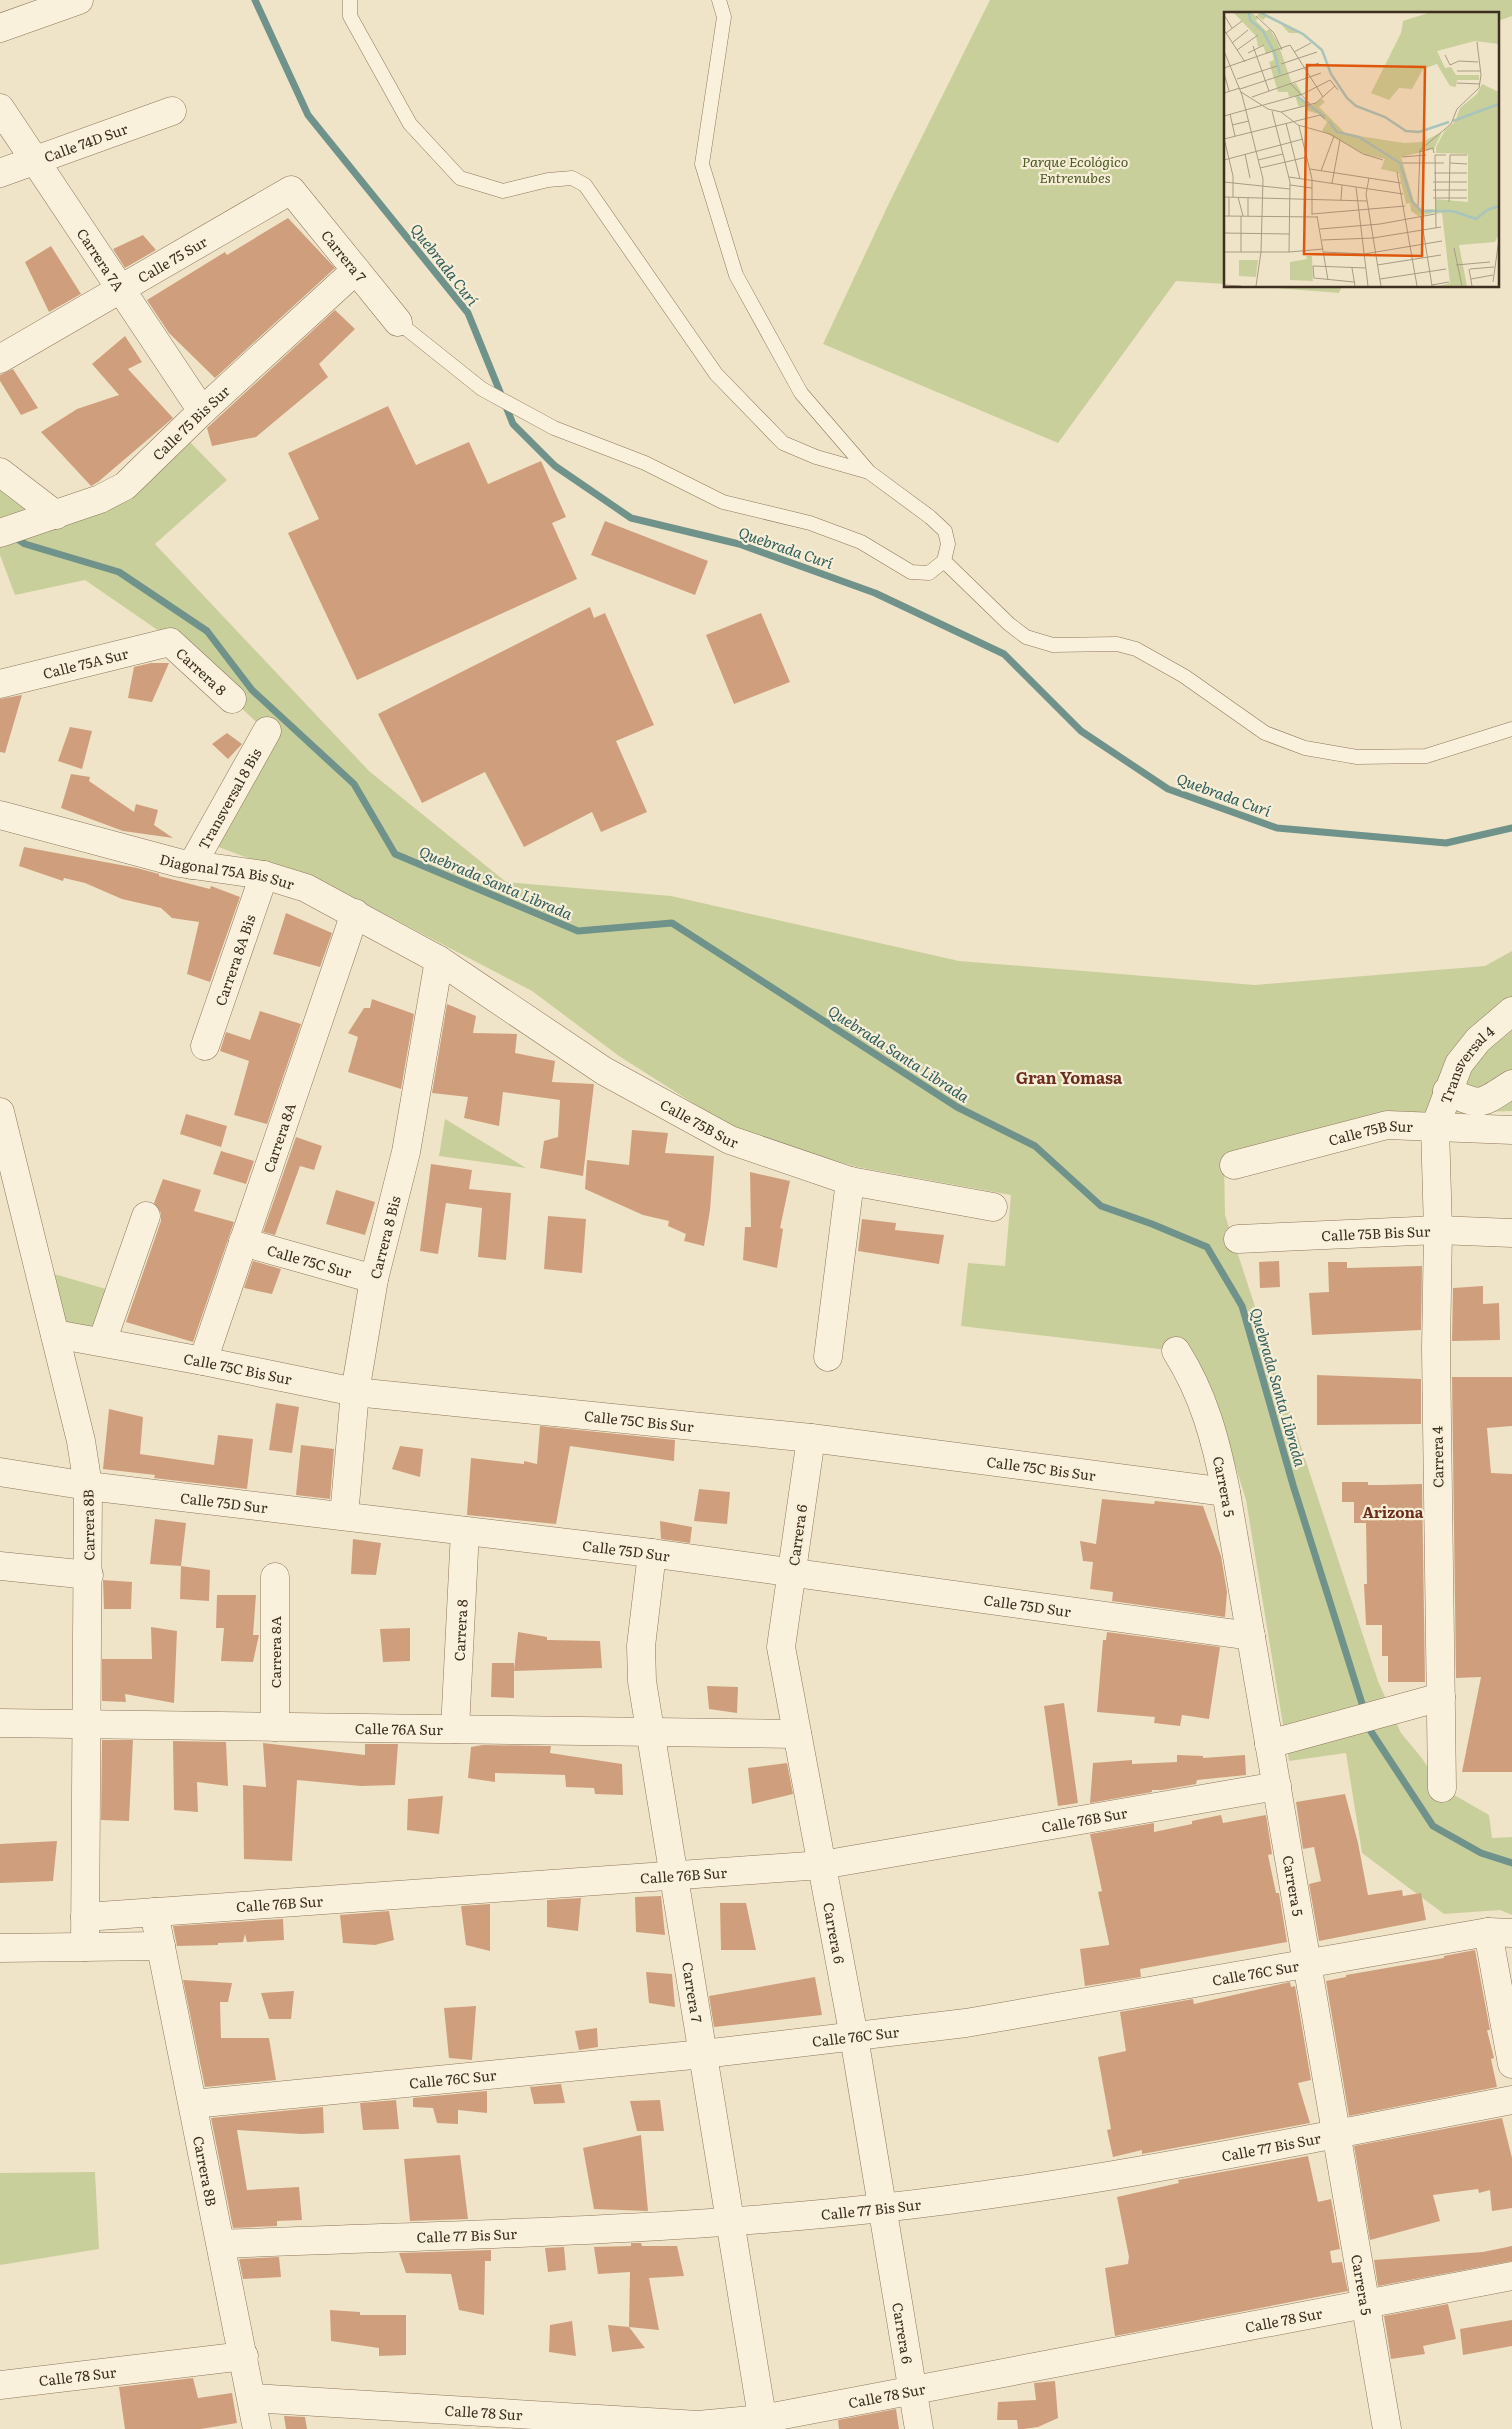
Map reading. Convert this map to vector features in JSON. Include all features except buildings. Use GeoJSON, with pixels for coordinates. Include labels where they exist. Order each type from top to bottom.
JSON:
{"type":"FeatureCollection","features":[{"type":"Feature","properties":{"kind":"street"},"geometry":{"type":"LineString","coordinates":[[0,28],[78,0]]}},
{"type":"Feature","properties":{"kind":"street","name":"Carrera 7A"},"geometry":{"type":"LineString","coordinates":[[0,108],[202,411]]}},
{"type":"Feature","properties":{"kind":"street","name":"Calle 74D Sur"},"geometry":{"type":"LineString","coordinates":[[0,173],[172,111]]}},
{"type":"Feature","properties":{"kind":"street","name":"Calle 75 Sur"},"geometry":{"type":"LineString","coordinates":[[0,359],[292,190]]}},
{"type":"Feature","properties":{"kind":"street","name":"Carrera 7"},"geometry":{"type":"LineString","coordinates":[[292,190],[398,322]]}},
{"type":"Feature","properties":{"kind":"street","name":"Calle 75 Bis Sur"},"geometry":{"type":"LineString","coordinates":[[11,530],[100,499],[125,486],[202,411],[356,270]]}},
{"type":"Feature","properties":{"kind":"street"},"geometry":{"type":"LineString","coordinates":[[0,472],[56,515]]}},
{"type":"Feature","properties":{"kind":"street","name":"Calle 75A Sur"},"geometry":{"type":"LineString","coordinates":[[0,684],[170,642]]}},
{"type":"Feature","properties":{"kind":"street","name":"Carrera 8"},"geometry":{"type":"LineString","coordinates":[[170,642],[232,699]]}},
{"type":"Feature","properties":{"kind":"street","name":"Transversal 8 Bis"},"geometry":{"type":"LineString","coordinates":[[192,865],[266,731]]}},
{"type":"Feature","properties":{"kind":"street","name":"Diagonal 75A Bis Sur"},"geometry":{"type":"LineString","coordinates":[[0,815],[192,865],[264,874],[306,888],[439,960]]}},
{"type":"Feature","properties":{"kind":"street","name":"Carrera 8A Bis"},"geometry":{"type":"LineString","coordinates":[[205,1046],[264,874]]}},
{"type":"Feature","properties":{"kind":"street","name":"Carrera 8A"},"geometry":{"type":"LineString","coordinates":[[203,1361],[355,913]]}},
{"type":"Feature","properties":{"kind":"street","name":"Calle 75B Sur"},"geometry":{"type":"LineString","coordinates":[[439,960],[604,1071],[670,1109],[730,1140],[850,1181],[994,1207]]}},
{"type":"Feature","properties":{"kind":"street","name":"Carrera 8 Bis"},"geometry":{"type":"LineString","coordinates":[[344,1516],[355,1392],[374,1279],[406,1152],[439,960]]}},
{"type":"Feature","properties":{"kind":"street","name":"Transversal 4"},"geometry":{"type":"LineString","coordinates":[[1435,1127],[1447,1091],[1459,1064],[1468,1051],[1512,1011]]}},
{"type":"Feature","properties":{"kind":"street"},"geometry":{"type":"LineString","coordinates":[[1447,1091],[1474,1103],[1481,1103],[1512,1084]]}},
{"type":"Feature","properties":{"kind":"street","name":"Carrera 8B"},"geometry":{"type":"LineString","coordinates":[[0,1112],[9,1184],[55,1334],[82,1441],[88,1486],[89,1575],[85,1947]]}},
{"type":"Feature","properties":{"kind":"street","name":"Calle 75B Sur"},"geometry":{"type":"LineString","coordinates":[[1234,1165],[1386,1125],[1512,1130]]}},
{"type":"Feature","properties":{"kind":"street","name":"Carrera 4"},"geometry":{"type":"LineString","coordinates":[[1435,1127],[1438,1230],[1436,1349],[1442,1788]]}},
{"type":"Feature","properties":{"kind":"street"},"geometry":{"type":"LineString","coordinates":[[828,1357],[850,1181]]}},
{"type":"Feature","properties":{"kind":"street"},"geometry":{"type":"LineString","coordinates":[[102,1342],[146,1216]]}},
{"type":"Feature","properties":{"kind":"street","name":"Calle 75B Bis Sur"},"geometry":{"type":"LineString","coordinates":[[1238,1239],[1438,1230],[1512,1233]]}},
{"type":"Feature","properties":{"kind":"street","name":"Calle 75C Sur"},"geometry":{"type":"LineString","coordinates":[[243,1242],[374,1279]]}},
{"type":"Feature","properties":{"kind":"street","name":"Calle 75C Bis Sur"},"geometry":{"type":"LineString","coordinates":[[55,1334],[203,1361],[355,1392],[811,1438],[1226,1492]]}},
{"type":"Feature","properties":{"kind":"street","name":"Carrera 5"},"geometry":{"type":"LineString","coordinates":[[1176,1351],[1192,1375],[1216,1439],[1387,2429]]}},
{"type":"Feature","properties":{"kind":"street","name":"Carrera 6"},"geometry":{"type":"LineString","coordinates":[[811,1438],[781,1647],[854,2037],[919,2429]]}},
{"type":"Feature","properties":{"kind":"street","name":"Calle 75D Sur"},"geometry":{"type":"LineString","coordinates":[[0,1472],[88,1486],[652,1553],[1251,1636]]}},
{"type":"Feature","properties":{"kind":"street","name":"Carrera 8"},"geometry":{"type":"LineString","coordinates":[[455,1729],[465,1531]]}},
{"type":"Feature","properties":{"kind":"street","name":"Carrera 7"},"geometry":{"type":"LineString","coordinates":[[652,1553],[641,1665],[763,2424]]}},
{"type":"Feature","properties":{"kind":"street"},"geometry":{"type":"LineString","coordinates":[[0,1566],[89,1575]]}},
{"type":"Feature","properties":{"kind":"street","name":"Carrera 8A"},"geometry":{"type":"LineString","coordinates":[[275,1577],[275,1727]]}},
{"type":"Feature","properties":{"kind":"street"},"geometry":{"type":"LineString","coordinates":[[1270,1744],[1441,1697]]}},
{"type":"Feature","properties":{"kind":"street","name":"Calle 76A Sur"},"geometry":{"type":"LineString","coordinates":[[0,1723],[797,1734]]}},
{"type":"Feature","properties":{"kind":"street","name":"Calle 76B Sur"},"geometry":{"type":"LineString","coordinates":[[86,1917],[822,1865],[1277,1786]]}},
{"type":"Feature","properties":{"kind":"street","name":"Carrera 8B"},"geometry":{"type":"LineString","coordinates":[[154,1912],[244,2356],[257,2429]]}},
{"type":"Feature","properties":{"kind":"street"},"geometry":{"type":"LineString","coordinates":[[1500,1932],[1512,2064]]}},
{"type":"Feature","properties":{"kind":"street","name":"Calle 76C Sur"},"geometry":{"type":"LineString","coordinates":[[193,2104],[703,2054],[966,2023],[1307,1963],[1500,1932]]}},
{"type":"Feature","properties":{"kind":"street"},"geometry":{"type":"LineString","coordinates":[[0,1948],[161,1946]]}},
{"type":"Feature","properties":{"kind":"street","name":"Calle 77 Bis Sur"},"geometry":{"type":"LineString","coordinates":[[221,2244],[730,2223],[882,2208],[1043,2188],[1512,2100]]}},
{"type":"Feature","properties":{"kind":"street","name":"Calle 78 Sur"},"geometry":{"type":"LineString","coordinates":[[252,2398],[698,2425],[763,2424],[912,2390],[1512,2276]]}},
{"type":"Feature","properties":{"kind":"street","name":"Calle 78 Sur"},"geometry":{"type":"LineString","coordinates":[[0,2385],[244,2356]]}},
{"type":"Feature","properties":{"kind":"lane"},"geometry":{"type":"LineString","coordinates":[[350,0],[350,16],[410,124],[460,178],[503,190],[548,180],[572,178],[585,185],[716,374],[783,443],[816,457],[869,472]]}},
{"type":"Feature","properties":{"kind":"lane"},"geometry":{"type":"LineString","coordinates":[[398,322],[482,389],[554,428],[645,463],[724,502],[810,523],[861,542],[911,572],[929,573],[944,561],[948,544],[945,531],[930,517],[869,472],[801,392],[736,275],[702,164],[724,17],[720,0]]}},
{"type":"Feature","properties":{"kind":"lane"},"geometry":{"type":"LineString","coordinates":[[944,561],[1026,637],[1053,644],[1116,644],[1136,649],[1184,676],[1265,733],[1305,748],[1357,757],[1426,756],[1512,729]]}},
{"type":"Feature","properties":{"kind":"green space","name":"Parque Ecológico Entrenubes"},"geometry":{"type":"Polygon","coordinates":[[[990,0],[1512,0],[1512,16],[1500,20],[1500,12],[1224,12],[1224,284],[1176,281],[1058,443],[823,344],[891,199],[990,0]]]}},
{"type":"Feature","properties":{"kind":"green space"},"geometry":{"type":"Polygon","coordinates":[[[1278,288],[1341,288],[1339,293],[1278,288]]]}},
{"type":"Feature","properties":{"kind":"green space"},"geometry":{"type":"Polygon","coordinates":[[[190,442],[227,480],[155,544],[369,771],[506,882],[671,896],[959,961],[1255,985],[1485,966],[1512,951],[1512,1111],[1386,1115],[1224,1159],[1225,1215],[1378,1681],[1401,1733],[1421,1757],[1442,1788],[1489,1815],[1492,1838],[1512,1837],[1512,1915],[1500,1910],[1444,1914],[1362,1853],[1346,1753],[1289,1761],[1246,1500],[1216,1404],[1198,1364],[1174,1337],[1176,1351],[961,1326],[968,1263],[1005,1266],[1011,1195],[857,1167],[764,1140],[715,1117],[619,1056],[532,991],[348,895],[205,842],[266,731],[159,631],[85,580],[15,595],[0,555],[0,488],[53,528],[130,500],[190,442]]]}},
{"type":"Feature","properties":{"kind":"green space"},"geometry":{"type":"Polygon","coordinates":[[[445,1119],[526,1168],[439,1156],[445,1119]]]}},
{"type":"Feature","properties":{"kind":"green space"},"geometry":{"type":"Polygon","coordinates":[[[54,1274],[113,1291],[100,1332],[62,1326],[54,1274]]]}},
{"type":"Feature","properties":{"kind":"green space"},"geometry":{"type":"Polygon","coordinates":[[[95,2172],[99,2249],[0,2265],[0,2173],[95,2172]]]}},
{"type":"Feature","properties":{"kind":"waterway","name":"Quebrada Curí"},"geometry":{"type":"LineString","coordinates":[[255,0],[308,115],[468,313],[513,424],[555,466],[631,518],[739,544],[875,593],[1004,654],[1081,731],[1168,789],[1277,828],[1446,843],[1512,828]]}},
{"type":"Feature","properties":{"kind":"waterway","name":"Quebrada Santa Librada"},"geometry":{"type":"LineString","coordinates":[[13,536],[25,544],[119,572],[207,631],[252,690],[354,784],[395,854],[578,931],[672,923],[957,1107],[1035,1146],[1101,1206],[1152,1224],[1207,1247],[1242,1306],[1293,1485],[1365,1713]]}},
{"type":"Feature","properties":{"kind":"waterway","name":"Quebrada Santa Librada"},"geometry":{"type":"LineString","coordinates":[[1368,1723],[1370,1730],[1433,1826],[1481,1853],[1512,1863]]}},
{"type":"Feature","properties":{"kind":"district","name":"Gran Yomasa"},"geometry":{"type":"Point","coordinates":[1069,1077]}},
{"type":"Feature","properties":{"kind":"district","name":"Arizona"},"geometry":{"type":"Point","coordinates":[1393,1511]}}]}
